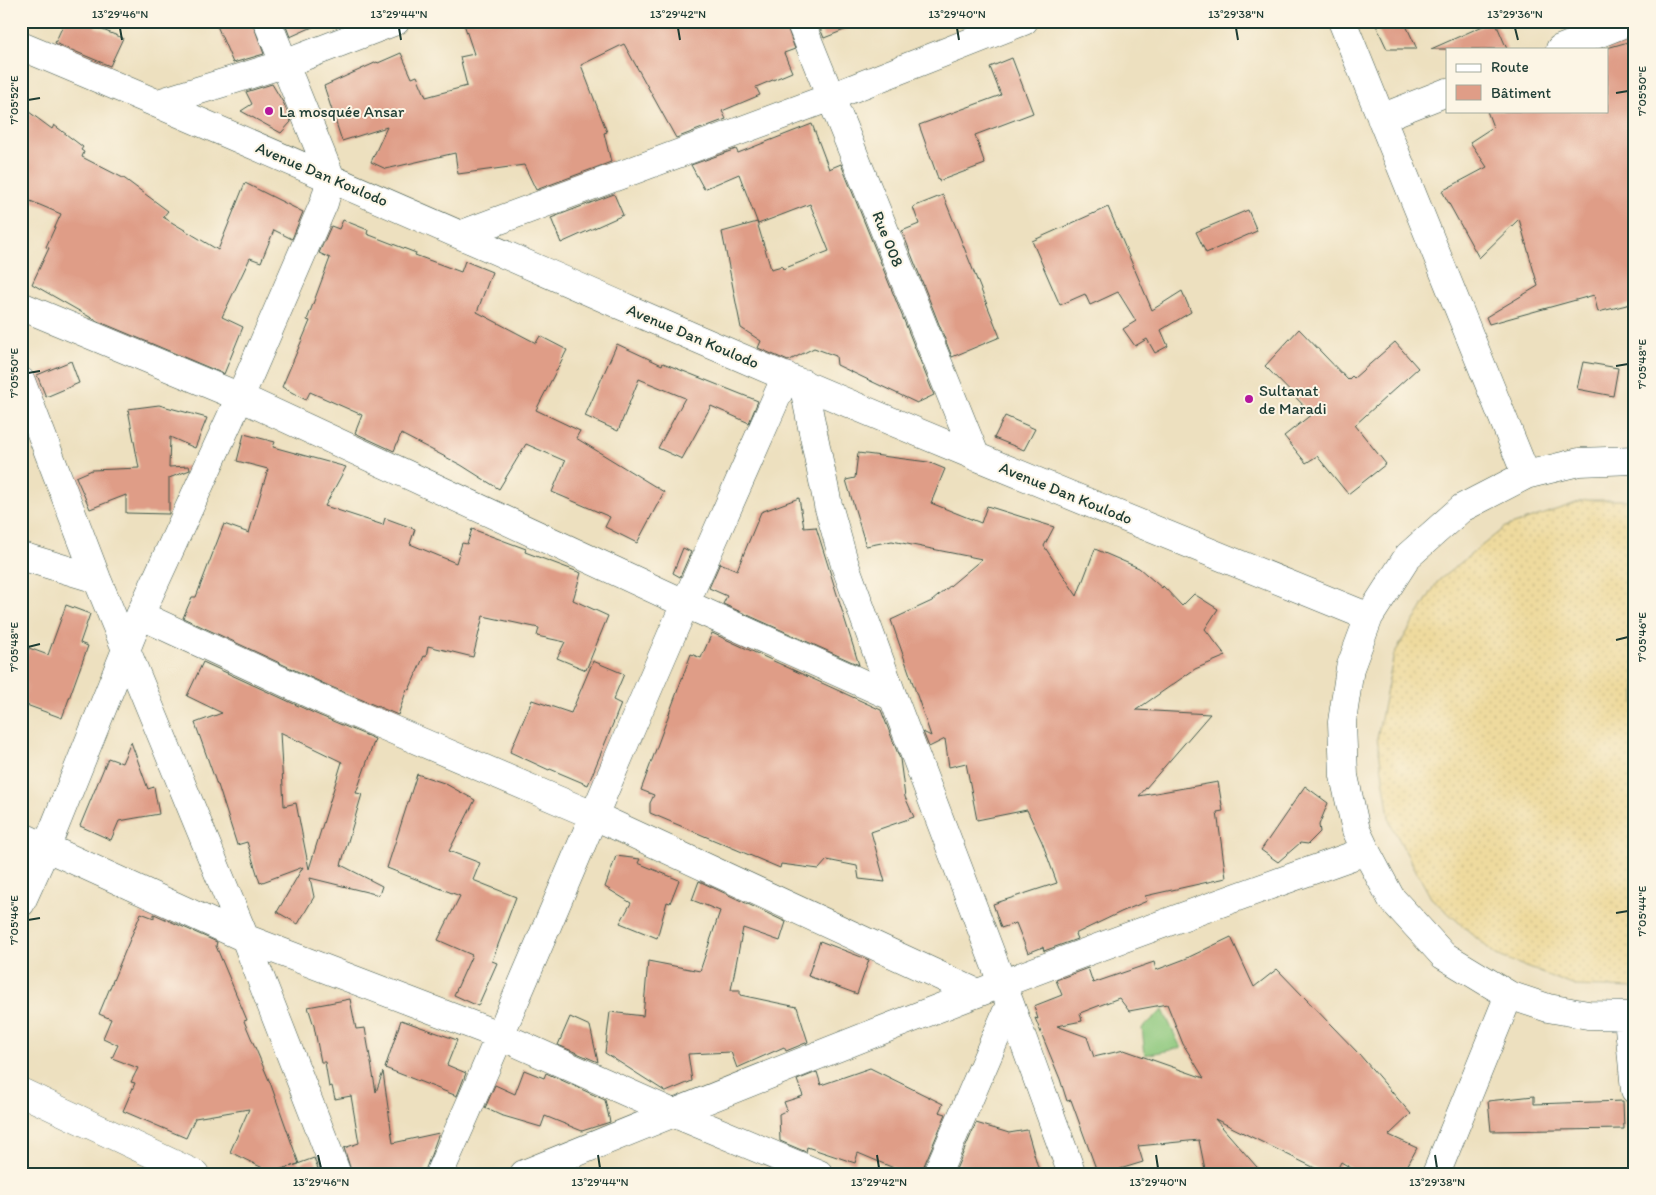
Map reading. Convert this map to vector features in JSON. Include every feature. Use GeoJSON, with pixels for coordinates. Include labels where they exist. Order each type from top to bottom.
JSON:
{"type":"FeatureCollection","features":[{"type":"Feature","properties":{"kind":"street"},"geometry":{"type":"LineString","coordinates":[[21,903],[46,848],[140,615],[240,397],[324,203],[331,178],[267,21]]}},
{"type":"Feature","properties":{"kind":"street"},"geometry":{"type":"LineString","coordinates":[[158,103],[284,64],[396,21]]}},
{"type":"Feature","properties":{"kind":"street","name":"Rue 008"},"geometry":{"type":"LineString","coordinates":[[800,21],[976,456]]}},
{"type":"Feature","properties":{"kind":"street"},"geometry":{"type":"LineString","coordinates":[[462,234],[831,97],[1024,21]]}},
{"type":"Feature","properties":{"kind":"street"},"geometry":{"type":"LineString","coordinates":[[1342,21],[1526,475]]}},
{"type":"Feature","properties":{"kind":"street"},"geometry":{"type":"LineString","coordinates":[[1562,48],[1630,21]]}},
{"type":"Feature","properties":{"kind":"street","name":"Avenue Dan Koulodo"},"geometry":{"type":"LineString","coordinates":[[21,46],[158,103],[794,379],[976,456],[1369,617]]}},
{"type":"Feature","properties":{"kind":"street"},"geometry":{"type":"LineString","coordinates":[[1381,118],[1446,92]]}},
{"type":"Feature","properties":{"kind":"street"},"geometry":{"type":"LineString","coordinates":[[21,306],[240,397],[892,698]]}},
{"type":"Feature","properties":{"kind":"street"},"geometry":{"type":"LineString","coordinates":[[439,1174],[501,1036],[686,604],[737,490],[794,379]]}},
{"type":"Feature","properties":{"kind":"street"},"geometry":{"type":"LineString","coordinates":[[794,379],[845,565],[996,994],[1072,1174]]}},
{"type":"Feature","properties":{"kind":"street"},"geometry":{"type":"LineString","coordinates":[[21,381],[97,579],[244,938],[337,1174]]}},
{"type":"Feature","properties":{"kind":"street"},"geometry":{"type":"LineString","coordinates":[[1635,460],[1579,462],[1526,475],[1462,508],[1408,556],[1369,617],[1350,668],[1342,722],[1344,776],[1356,830],[1391,898],[1443,955],[1509,995],[1548,1008],[1588,1016],[1631,1017],[1635,1090]]}},
{"type":"Feature","properties":{"kind":"street"},"geometry":{"type":"LineString","coordinates":[[21,556],[97,579]]}},
{"type":"Feature","properties":{"kind":"street"},"geometry":{"type":"LineString","coordinates":[[140,615],[323,700],[595,816],[996,994]]}},
{"type":"Feature","properties":{"kind":"street"},"geometry":{"type":"LineString","coordinates":[[21,836],[244,938],[501,1036],[673,1113],[818,1174]]}},
{"type":"Feature","properties":{"kind":"street"},"geometry":{"type":"LineString","coordinates":[[524,1174],[673,1113],[996,994],[1181,916],[1366,851]]}},
{"type":"Feature","properties":{"kind":"street"},"geometry":{"type":"LineString","coordinates":[[937,1174],[996,994]]}},
{"type":"Feature","properties":{"kind":"street"},"geometry":{"type":"LineString","coordinates":[[1436,1174],[1509,995]]}},
{"type":"Feature","properties":{"kind":"street"},"geometry":{"type":"LineString","coordinates":[[21,1092],[195,1174]]}},
{"type":"Feature","properties":{"kind":"green space"},"geometry":{"type":"Polygon","coordinates":[[[1163,1010],[1181,1048],[1145,1055],[1142,1028],[1163,1010]]]}},
{"type":"Feature","properties":{"kind":"sand"},"geometry":{"type":"Polygon","coordinates":[[[1585,500],[1635,500],[1635,988],[1575,986],[1496,955],[1431,898],[1390,823],[1377,738],[1394,654],[1438,581],[1505,527],[1585,500]]]}},
{"type":"Feature","properties":{"kind":"building"},"geometry":{"type":"Polygon","coordinates":[[[65,21],[97,21],[95,27],[123,38],[110,66],[55,43],[65,21]]]}},
{"type":"Feature","properties":{"kind":"building"},"geometry":{"type":"Polygon","coordinates":[[[215,21],[252,21],[264,54],[233,63],[215,21]]]}},
{"type":"Feature","properties":{"kind":"building"},"geometry":{"type":"Polygon","coordinates":[[[284,21],[326,21],[290,37],[284,21]]]}},
{"type":"Feature","properties":{"kind":"building"},"geometry":{"type":"Polygon","coordinates":[[[463,21],[785,21],[795,49],[784,53],[792,72],[756,87],[760,95],[722,111],[726,119],[676,138],[624,44],[581,65],[607,132],[604,133],[611,162],[536,190],[524,165],[458,174],[455,153],[386,169],[371,162],[387,127],[342,141],[324,86],[401,53],[412,78],[417,76],[426,97],[467,86],[460,57],[474,54],[463,21]]]}},
{"type":"Feature","properties":{"kind":"building"},"geometry":{"type":"Polygon","coordinates":[[[817,21],[861,21],[862,23],[824,38],[817,21]]]}},
{"type":"Feature","properties":{"kind":"building"},"geometry":{"type":"Polygon","coordinates":[[[1374,21],[1404,21],[1417,49],[1387,49],[1374,21]]]}},
{"type":"Feature","properties":{"kind":"building"},"geometry":{"type":"Polygon","coordinates":[[[1494,21],[1507,48],[1446,48],[1431,49],[1494,21]]]}},
{"type":"Feature","properties":{"kind":"building"},"geometry":{"type":"Polygon","coordinates":[[[1635,40],[1635,303],[1598,312],[1594,295],[1489,324],[1486,317],[1538,286],[1519,219],[1479,258],[1442,191],[1487,167],[1470,142],[1493,127],[1487,112],[1608,112],[1607,48],[1635,40]]]}},
{"type":"Feature","properties":{"kind":"building"},"geometry":{"type":"Polygon","coordinates":[[[1012,58],[1033,113],[975,135],[985,164],[939,181],[919,125],[1001,95],[990,67],[1012,58]]]}},
{"type":"Feature","properties":{"kind":"building"},"geometry":{"type":"Polygon","coordinates":[[[272,84],[284,104],[291,122],[281,133],[241,111],[252,104],[246,92],[272,84]]]}},
{"type":"Feature","properties":{"kind":"building"},"geometry":{"type":"Polygon","coordinates":[[[21,106],[52,129],[54,125],[83,147],[81,150],[84,152],[82,157],[125,179],[168,211],[163,217],[218,250],[245,183],[303,212],[292,239],[274,230],[261,262],[250,258],[222,317],[243,327],[224,374],[95,320],[32,284],[49,248],[46,247],[61,214],[21,197],[21,106]]]}},
{"type":"Feature","properties":{"kind":"building"},"geometry":{"type":"Polygon","coordinates":[[[812,124],[829,169],[841,164],[934,395],[917,403],[837,365],[836,356],[814,348],[788,361],[758,348],[761,341],[741,328],[722,232],[757,222],[771,269],[782,266],[783,269],[829,251],[810,204],[758,224],[739,174],[704,189],[691,165],[736,149],[738,153],[812,124]]]}},
{"type":"Feature","properties":{"kind":"building"},"geometry":{"type":"Polygon","coordinates":[[[614,194],[623,215],[561,243],[551,218],[614,194]]]}},
{"type":"Feature","properties":{"kind":"building"},"geometry":{"type":"Polygon","coordinates":[[[943,195],[1000,337],[952,357],[902,231],[919,224],[913,207],[943,195]]]}},
{"type":"Feature","properties":{"kind":"building"},"geometry":{"type":"Polygon","coordinates":[[[1108,207],[1152,310],[1182,291],[1191,312],[1161,330],[1168,346],[1155,353],[1147,339],[1135,346],[1123,329],[1136,321],[1118,292],[1090,305],[1085,294],[1060,305],[1032,241],[1108,207]]]}},
{"type":"Feature","properties":{"kind":"building"},"geometry":{"type":"Polygon","coordinates":[[[1248,210],[1257,231],[1206,253],[1196,232],[1248,210]]]}},
{"type":"Feature","properties":{"kind":"building"},"geometry":{"type":"Polygon","coordinates":[[[343,220],[368,230],[367,234],[461,272],[465,261],[492,272],[477,312],[536,343],[540,336],[567,350],[536,410],[580,431],[576,438],[664,492],[637,543],[605,527],[610,517],[552,492],[565,461],[526,444],[499,489],[461,465],[401,434],[394,451],[355,433],[362,415],[310,392],[306,400],[282,387],[310,321],[307,320],[330,258],[319,253],[331,226],[339,229],[343,220]]]}},
{"type":"Feature","properties":{"kind":"building"},"geometry":{"type":"Polygon","coordinates":[[[1299,329],[1348,380],[1352,376],[1354,378],[1395,342],[1418,368],[1355,425],[1386,464],[1348,494],[1317,456],[1306,463],[1284,436],[1312,414],[1265,366],[1299,329]]]}},
{"type":"Feature","properties":{"kind":"building"},"geometry":{"type":"Polygon","coordinates":[[[617,344],[662,365],[663,363],[758,401],[749,423],[711,406],[682,459],[658,448],[685,398],[639,379],[618,431],[585,416],[617,344]]]}},
{"type":"Feature","properties":{"kind":"building"},"geometry":{"type":"Polygon","coordinates":[[[71,361],[79,383],[46,397],[37,375],[71,361]]]}},
{"type":"Feature","properties":{"kind":"building"},"geometry":{"type":"Polygon","coordinates":[[[1583,362],[1618,368],[1613,396],[1577,389],[1583,362]]]}},
{"type":"Feature","properties":{"kind":"building"},"geometry":{"type":"Polygon","coordinates":[[[159,405],[207,418],[195,448],[170,437],[169,467],[189,466],[190,470],[169,478],[169,514],[126,513],[126,495],[90,509],[76,477],[92,470],[139,468],[128,409],[159,405]]]}},
{"type":"Feature","properties":{"kind":"building"},"geometry":{"type":"Polygon","coordinates":[[[1005,416],[1035,429],[1024,450],[994,438],[1005,416]]]}},
{"type":"Feature","properties":{"kind":"building"},"geometry":{"type":"Polygon","coordinates":[[[244,434],[275,442],[273,447],[346,467],[325,506],[383,525],[385,518],[415,529],[410,544],[456,563],[462,543],[467,544],[472,529],[526,549],[525,552],[581,573],[573,600],[608,616],[586,670],[557,658],[565,642],[537,636],[539,628],[483,616],[473,657],[428,646],[426,657],[424,656],[409,690],[407,689],[398,715],[329,686],[183,618],[192,597],[196,597],[224,524],[249,533],[268,469],[237,461],[244,434]]]}},
{"type":"Feature","properties":{"kind":"building"},"geometry":{"type":"Polygon","coordinates":[[[858,453],[928,462],[945,469],[931,503],[981,523],[987,506],[1054,527],[1044,546],[1077,596],[1095,549],[1139,568],[1162,588],[1163,586],[1182,606],[1194,594],[1218,609],[1205,629],[1226,656],[1195,669],[1136,710],[1210,714],[1139,796],[1218,782],[1223,811],[1217,812],[1226,878],[1145,896],[1147,901],[1075,934],[1077,939],[1044,951],[1043,947],[1028,953],[1016,923],[1001,928],[993,904],[1057,883],[1042,842],[1027,810],[977,820],[966,763],[949,767],[945,739],[929,747],[923,732],[931,736],[891,620],[932,601],[982,559],[892,541],[866,546],[846,480],[855,478],[858,453]]]}},
{"type":"Feature","properties":{"kind":"building"},"geometry":{"type":"Polygon","coordinates":[[[799,498],[804,528],[816,527],[859,665],[723,604],[727,596],[709,588],[720,563],[737,570],[761,512],[799,498]]]}},
{"type":"Feature","properties":{"kind":"building"},"geometry":{"type":"Polygon","coordinates":[[[683,548],[691,552],[680,577],[673,573],[683,548]]]}},
{"type":"Feature","properties":{"kind":"building"},"geometry":{"type":"Polygon","coordinates":[[[66,605],[90,614],[80,643],[88,646],[62,718],[21,703],[21,667],[29,648],[48,655],[66,605]]]}},
{"type":"Feature","properties":{"kind":"building"},"geometry":{"type":"Polygon","coordinates":[[[712,633],[881,710],[900,759],[905,797],[914,817],[871,832],[885,882],[859,879],[857,866],[827,860],[819,869],[781,864],[780,868],[650,813],[650,803],[654,795],[641,790],[691,654],[701,658],[712,633]]]}},
{"type":"Feature","properties":{"kind":"building"},"geometry":{"type":"Polygon","coordinates":[[[593,661],[624,674],[613,700],[621,704],[588,785],[510,752],[532,700],[571,713],[593,661]]]}},
{"type":"Feature","properties":{"kind":"building"},"geometry":{"type":"Polygon","coordinates":[[[203,662],[375,739],[356,793],[362,794],[341,865],[382,886],[379,895],[310,878],[314,897],[298,924],[277,912],[303,867],[260,883],[247,842],[237,845],[218,785],[195,723],[222,713],[187,696],[203,662]],[[280,732],[284,806],[296,803],[309,869],[342,762],[280,732]]]}},
{"type":"Feature","properties":{"kind":"building"},"geometry":{"type":"Polygon","coordinates":[[[131,742],[148,789],[154,787],[159,814],[119,821],[111,840],[80,826],[108,758],[122,763],[131,742]]]}},
{"type":"Feature","properties":{"kind":"building"},"geometry":{"type":"Polygon","coordinates":[[[417,774],[444,783],[475,800],[449,851],[480,863],[473,880],[516,897],[492,961],[497,963],[478,1006],[454,995],[472,955],[438,940],[460,896],[387,868],[417,774]]]}},
{"type":"Feature","properties":{"kind":"building"},"geometry":{"type":"Polygon","coordinates":[[[1305,786],[1328,803],[1319,825],[1320,832],[1308,844],[1300,843],[1278,862],[1261,850],[1305,786]]]}},
{"type":"Feature","properties":{"kind":"building"},"geometry":{"type":"Polygon","coordinates":[[[616,856],[640,859],[638,863],[679,880],[670,903],[667,902],[657,938],[620,923],[631,903],[605,887],[616,856]]]}},
{"type":"Feature","properties":{"kind":"building"},"geometry":{"type":"Polygon","coordinates":[[[699,881],[786,922],[780,941],[743,928],[731,990],[740,990],[740,995],[797,1007],[808,1042],[786,1051],[784,1047],[737,1068],[731,1052],[688,1054],[692,1081],[666,1092],[605,1053],[610,1012],[643,1016],[648,961],[700,971],[720,911],[692,900],[699,881]]]}},
{"type":"Feature","properties":{"kind":"building"},"geometry":{"type":"Polygon","coordinates":[[[141,913],[154,918],[154,914],[217,942],[216,946],[247,1020],[244,1021],[271,1085],[299,1164],[271,1172],[230,1152],[249,1109],[195,1118],[186,1138],[123,1111],[135,1083],[131,1082],[138,1068],[112,1058],[118,1045],[103,1038],[111,1019],[99,1014],[141,913]]]}},
{"type":"Feature","properties":{"kind":"building"},"geometry":{"type":"Polygon","coordinates":[[[1231,937],[1254,987],[1277,969],[1359,1054],[1411,1114],[1389,1135],[1417,1148],[1403,1174],[1361,1174],[1341,1162],[1335,1174],[1327,1174],[1215,1119],[1263,1174],[1206,1174],[1199,1140],[1138,1146],[1143,1162],[1120,1169],[1122,1174],[1098,1174],[1071,1100],[1067,1101],[1035,1018],[1038,1019],[1034,1006],[1062,995],[1056,980],[1088,968],[1093,983],[1154,962],[1156,970],[1185,959],[1231,937]],[[1119,998],[1080,1013],[1082,1021],[1057,1026],[1087,1037],[1094,1057],[1124,1050],[1204,1078],[1183,1044],[1167,1004],[1129,1011],[1119,998]]]}},
{"type":"Feature","properties":{"kind":"building"},"geometry":{"type":"Polygon","coordinates":[[[820,941],[869,960],[857,994],[808,976],[820,941]]]}},
{"type":"Feature","properties":{"kind":"building"},"geometry":{"type":"Polygon","coordinates":[[[350,999],[356,1029],[365,1028],[376,1092],[383,1072],[393,1143],[439,1133],[424,1174],[352,1174],[344,1148],[359,1143],[351,1096],[335,1099],[332,1086],[329,1087],[325,1062],[321,1062],[308,1007],[350,999]]]}},
{"type":"Feature","properties":{"kind":"building"},"geometry":{"type":"Polygon","coordinates":[[[570,1017],[590,1026],[598,1062],[558,1045],[570,1017]]]}},
{"type":"Feature","properties":{"kind":"building"},"geometry":{"type":"Polygon","coordinates":[[[401,1020],[457,1040],[447,1065],[466,1073],[457,1096],[385,1068],[401,1020]]]}},
{"type":"Feature","properties":{"kind":"building"},"geometry":{"type":"Polygon","coordinates":[[[870,1068],[943,1104],[939,1112],[946,1114],[922,1174],[908,1174],[858,1153],[855,1163],[807,1147],[806,1152],[780,1141],[779,1114],[787,1110],[784,1102],[803,1096],[797,1080],[817,1072],[821,1085],[870,1068]]]}},
{"type":"Feature","properties":{"kind":"building"},"geometry":{"type":"Polygon","coordinates":[[[524,1070],[544,1078],[546,1073],[605,1100],[610,1122],[582,1131],[545,1116],[541,1127],[500,1115],[485,1108],[495,1085],[515,1094],[524,1070]]]}},
{"type":"Feature","properties":{"kind":"building"},"geometry":{"type":"Polygon","coordinates":[[[1534,1096],[1534,1104],[1623,1101],[1624,1129],[1491,1131],[1488,1101],[1534,1096]]]}},
{"type":"Feature","properties":{"kind":"building"},"geometry":{"type":"Polygon","coordinates":[[[976,1123],[1009,1133],[1027,1130],[1040,1174],[954,1174],[976,1123]]]}},
{"type":"Feature","properties":{"kind":"building"},"geometry":{"type":"Polygon","coordinates":[[[314,1158],[320,1174],[281,1174],[281,1170],[314,1158]]]}},
{"type":"Feature","properties":{"kind":"place","name":"La mosquée Ansar"},"geometry":{"type":"Point","coordinates":[269,111]}},
{"type":"Feature","properties":{"kind":"place","name":"Sultanat de Maradi"},"geometry":{"type":"Point","coordinates":[1249,399]}}]}
